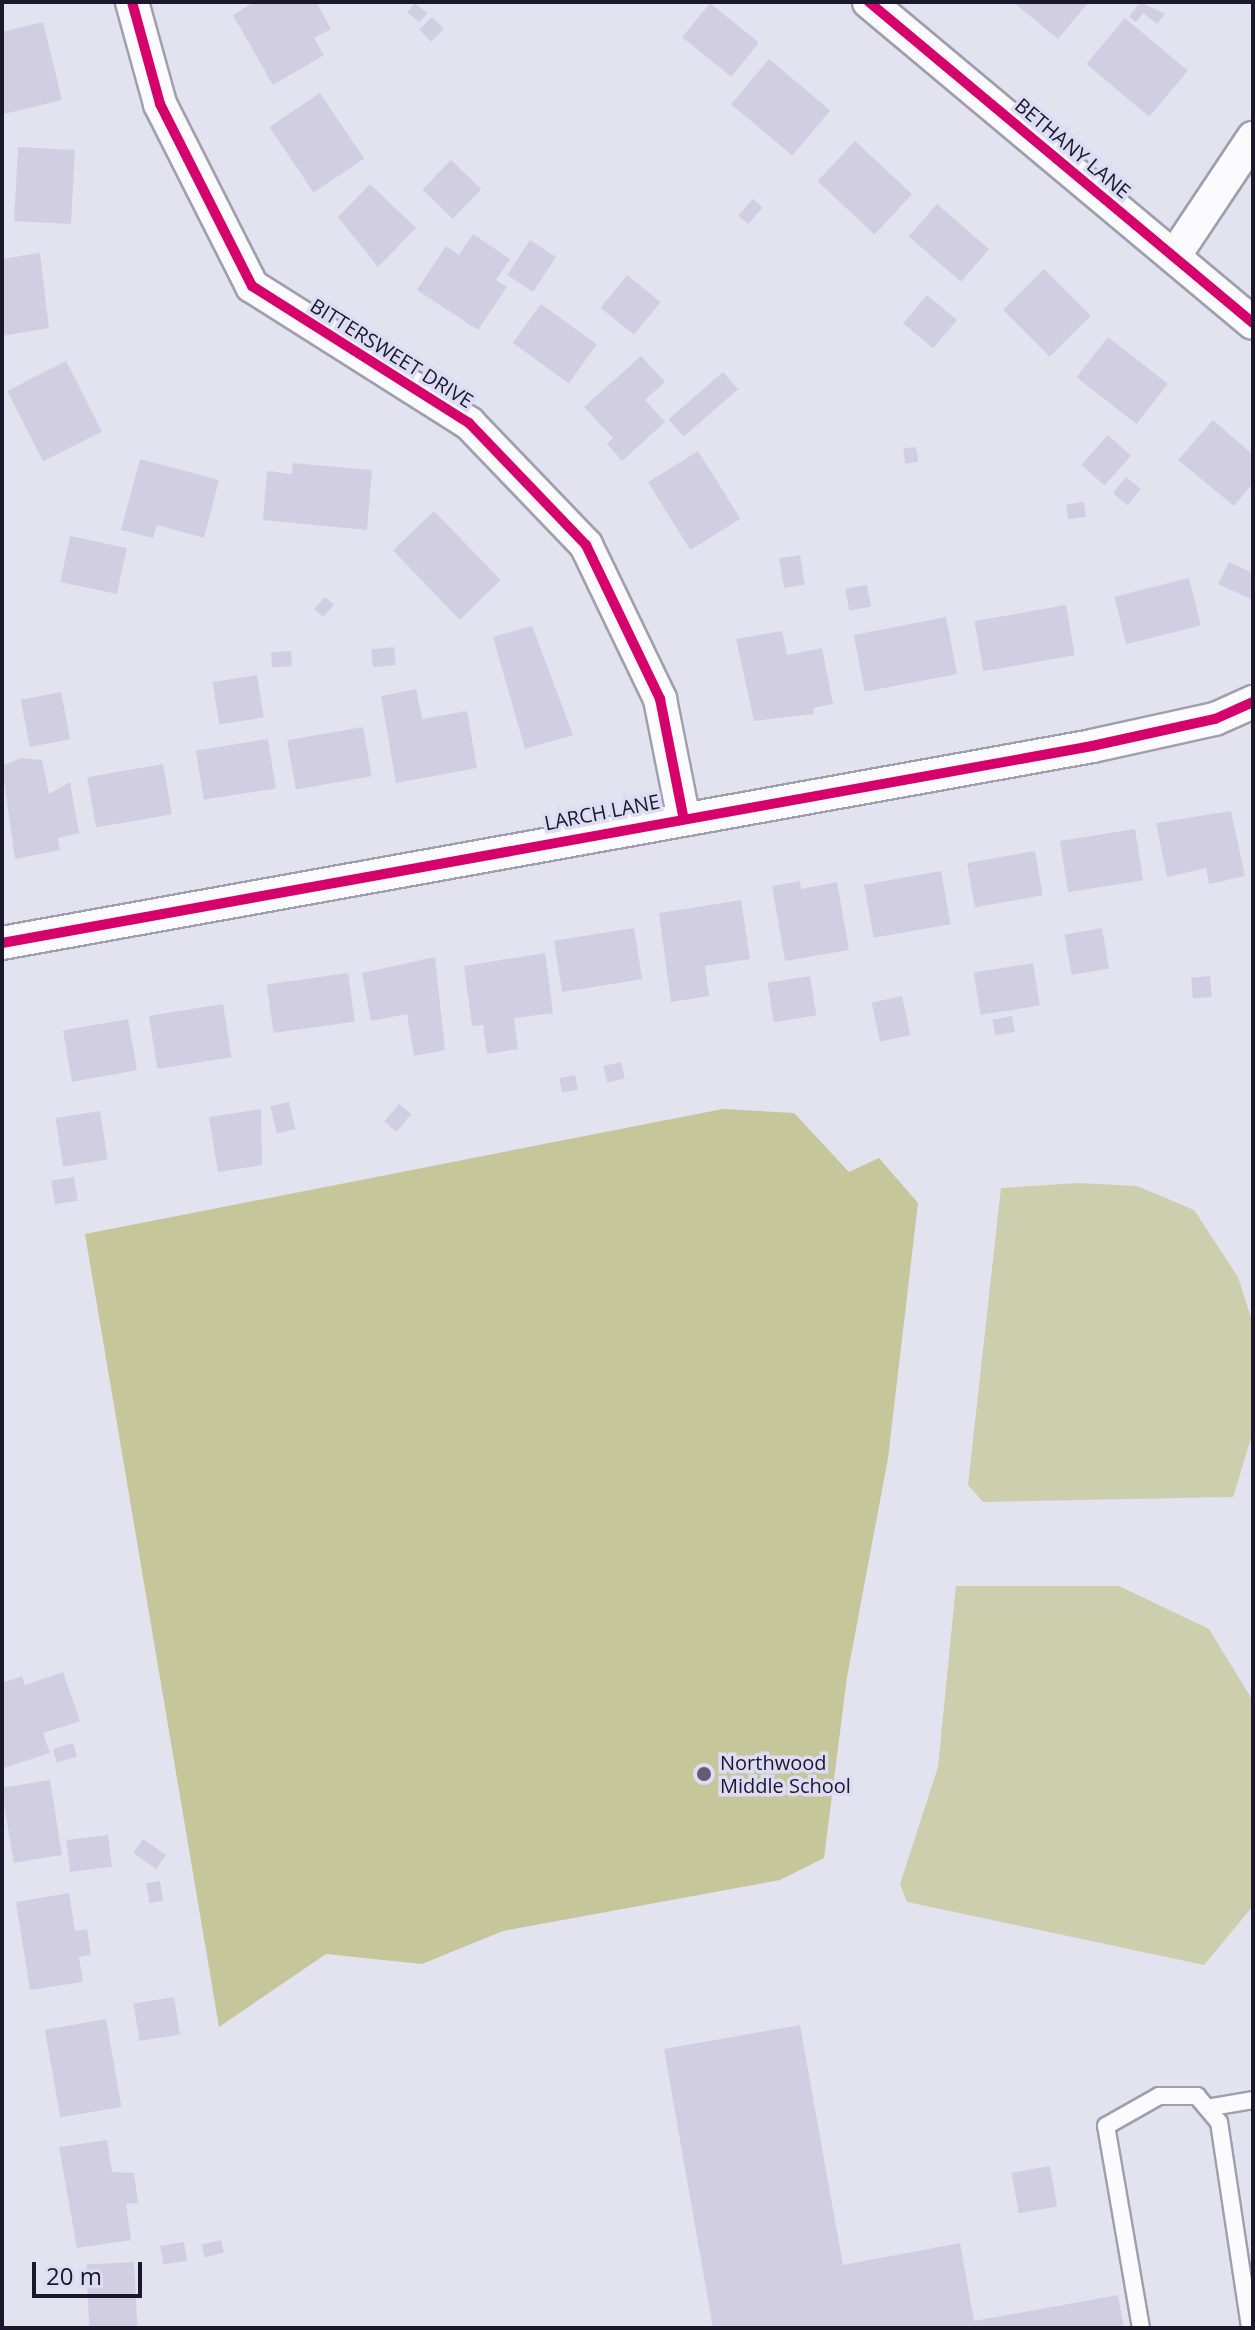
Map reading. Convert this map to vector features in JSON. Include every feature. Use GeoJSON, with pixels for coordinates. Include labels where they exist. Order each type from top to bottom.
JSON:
{"type":"FeatureCollection","features":[{"type":"Feature","properties":{"kind":"street","name":"BITTERSWEET DRIVE"},"geometry":{"type":"LineString","coordinates":[[132,2],[160,104],[252,286],[469,423],[586,545],[660,699],[683,815]]}},
{"type":"Feature","properties":{"kind":"street","name":"BETHANY LANE"},"geometry":{"type":"LineString","coordinates":[[869,2],[1253,323]]}},
{"type":"Feature","properties":{"kind":"street"},"geometry":{"type":"LineString","coordinates":[[1175,255],[1253,138]]}},
{"type":"Feature","properties":{"kind":"street","name":"LARCH LANE"},"geometry":{"type":"LineString","coordinates":[[2,943],[683,815],[1092,746],[1215,719],[1253,702]]}},
{"type":"Feature","properties":{"kind":"lane"},"geometry":{"type":"LineString","coordinates":[[1141,2328],[1106,2126],[1159,2096],[1197,2096],[1212,2107],[1250,2328]]}},
{"type":"Feature","properties":{"kind":"lane"},"geometry":{"type":"LineString","coordinates":[[1212,2107],[1253,2100]]}},
{"type":"Feature","properties":{"kind":"green space"},"geometry":{"type":"Polygon","coordinates":[[[723,1109],[794,1113],[849,1172],[879,1158],[918,1203],[888,1458],[847,1677],[824,1858],[780,1880],[503,1931],[422,1964],[326,1954],[219,2027],[85,1234],[723,1109]]]}},
{"type":"Feature","properties":{"kind":"green space"},"geometry":{"type":"Polygon","coordinates":[[[1078,1183],[1137,1186],[1194,1210],[1238,1277],[1253,1324],[1253,1432],[1233,1497],[983,1502],[968,1485],[1001,1188],[1078,1183]]]}},
{"type":"Feature","properties":{"kind":"green space"},"geometry":{"type":"Polygon","coordinates":[[[956,1586],[1119,1586],[1209,1629],[1253,1701],[1253,1906],[1204,1965],[907,1902],[900,1884],[938,1767],[956,1586]]]}},
{"type":"Feature","properties":{"kind":"building"},"geometry":{"type":"Polygon","coordinates":[[[254,2],[316,2],[331,29],[314,38],[324,55],[273,85],[233,15],[254,2]]]}},
{"type":"Feature","properties":{"kind":"building"},"geometry":{"type":"Polygon","coordinates":[[[1013,2],[1089,2],[1058,39],[1013,2]]]}},
{"type":"Feature","properties":{"kind":"building"},"geometry":{"type":"Polygon","coordinates":[[[1140,2],[1165,14],[1157,24],[1143,13],[1136,22],[1129,17],[1140,2]]]}},
{"type":"Feature","properties":{"kind":"building"},"geometry":{"type":"Polygon","coordinates":[[[415,3],[427,13],[420,22],[407,12],[415,3]]]}},
{"type":"Feature","properties":{"kind":"building"},"geometry":{"type":"Polygon","coordinates":[[[710,3],[759,43],[731,77],[682,37],[710,3]]]}},
{"type":"Feature","properties":{"kind":"building"},"geometry":{"type":"Polygon","coordinates":[[[432,17],[444,29],[431,42],[419,30],[432,17]]]}},
{"type":"Feature","properties":{"kind":"building"},"geometry":{"type":"Polygon","coordinates":[[[1125,18],[1188,71],[1149,117],[1086,64],[1125,18]]]}},
{"type":"Feature","properties":{"kind":"building"},"geometry":{"type":"Polygon","coordinates":[[[43,22],[62,100],[4,114],[2,32],[43,22]]]}},
{"type":"Feature","properties":{"kind":"building"},"geometry":{"type":"Polygon","coordinates":[[[769,59],[830,110],[792,156],[731,104],[769,59]]]}},
{"type":"Feature","properties":{"kind":"building"},"geometry":{"type":"Polygon","coordinates":[[[320,93],[364,158],[314,193],[269,127],[320,93]]]}},
{"type":"Feature","properties":{"kind":"building"},"geometry":{"type":"Polygon","coordinates":[[[855,141],[912,194],[875,234],[817,181],[855,141]]]}},
{"type":"Feature","properties":{"kind":"building"},"geometry":{"type":"Polygon","coordinates":[[[18,147],[75,150],[71,224],[14,221],[18,147]]]}},
{"type":"Feature","properties":{"kind":"building"},"geometry":{"type":"Polygon","coordinates":[[[451,160],[481,189],[453,219],[423,189],[451,160]]]}},
{"type":"Feature","properties":{"kind":"building"},"geometry":{"type":"Polygon","coordinates":[[[370,184],[416,228],[378,267],[338,217],[370,184]]]}},
{"type":"Feature","properties":{"kind":"building"},"geometry":{"type":"Polygon","coordinates":[[[753,199],[763,208],[748,224],[738,215],[753,199]]]}},
{"type":"Feature","properties":{"kind":"building"},"geometry":{"type":"Polygon","coordinates":[[[937,204],[989,249],[961,282],[909,236],[937,204]]]}},
{"type":"Feature","properties":{"kind":"building"},"geometry":{"type":"Polygon","coordinates":[[[473,234],[510,259],[496,280],[507,287],[478,330],[417,290],[446,246],[459,255],[473,234]]]}},
{"type":"Feature","properties":{"kind":"building"},"geometry":{"type":"Polygon","coordinates":[[[530,240],[556,257],[533,292],[507,275],[530,240]]]}},
{"type":"Feature","properties":{"kind":"building"},"geometry":{"type":"Polygon","coordinates":[[[40,253],[49,328],[2,336],[2,259],[40,253]]]}},
{"type":"Feature","properties":{"kind":"building"},"geometry":{"type":"Polygon","coordinates":[[[1044,269],[1091,316],[1050,357],[1003,310],[1044,269]]]}},
{"type":"Feature","properties":{"kind":"building"},"geometry":{"type":"Polygon","coordinates":[[[627,275],[660,302],[634,335],[601,308],[627,275]]]}},
{"type":"Feature","properties":{"kind":"building"},"geometry":{"type":"Polygon","coordinates":[[[927,295],[957,320],[933,348],[903,323],[927,295]]]}},
{"type":"Feature","properties":{"kind":"building"},"geometry":{"type":"Polygon","coordinates":[[[541,304],[597,345],[569,383],[513,343],[541,304]]]}},
{"type":"Feature","properties":{"kind":"building"},"geometry":{"type":"Polygon","coordinates":[[[1108,337],[1168,384],[1136,424],[1077,377],[1108,337]]]}},
{"type":"Feature","properties":{"kind":"building"},"geometry":{"type":"Polygon","coordinates":[[[641,356],[665,382],[645,400],[665,422],[622,461],[607,444],[613,438],[584,407],[641,356]]]}},
{"type":"Feature","properties":{"kind":"building"},"geometry":{"type":"Polygon","coordinates":[[[66,361],[102,431],[43,461],[7,391],[66,361]]]}},
{"type":"Feature","properties":{"kind":"building"},"geometry":{"type":"Polygon","coordinates":[[[723,372],[738,389],[684,437],[669,419],[723,372]]]}},
{"type":"Feature","properties":{"kind":"building"},"geometry":{"type":"Polygon","coordinates":[[[1213,420],[1253,455],[1253,483],[1234,506],[1178,460],[1213,420]]]}},
{"type":"Feature","properties":{"kind":"building"},"geometry":{"type":"Polygon","coordinates":[[[1108,435],[1131,456],[1104,485],[1081,465],[1108,435]]]}},
{"type":"Feature","properties":{"kind":"building"},"geometry":{"type":"Polygon","coordinates":[[[916,447],[918,462],[905,464],[903,449],[916,447]]]}},
{"type":"Feature","properties":{"kind":"building"},"geometry":{"type":"Polygon","coordinates":[[[698,451],[740,519],[690,550],[648,482],[698,451]]]}},
{"type":"Feature","properties":{"kind":"building"},"geometry":{"type":"Polygon","coordinates":[[[140,459],[219,480],[204,538],[157,525],[153,538],[121,530],[140,459]]]}},
{"type":"Feature","properties":{"kind":"building"},"geometry":{"type":"Polygon","coordinates":[[[293,463],[372,470],[367,530],[263,520],[267,471],[292,474],[293,463]]]}},
{"type":"Feature","properties":{"kind":"building"},"geometry":{"type":"Polygon","coordinates":[[[1126,477],[1141,489],[1128,505],[1113,493],[1126,477]]]}},
{"type":"Feature","properties":{"kind":"building"},"geometry":{"type":"Polygon","coordinates":[[[1084,502],[1086,517],[1068,519],[1066,505],[1084,502]]]}},
{"type":"Feature","properties":{"kind":"building"},"geometry":{"type":"Polygon","coordinates":[[[434,511],[501,580],[460,620],[393,551],[434,511]]]}},
{"type":"Feature","properties":{"kind":"building"},"geometry":{"type":"Polygon","coordinates":[[[70,536],[127,548],[117,594],[60,582],[70,536]]]}},
{"type":"Feature","properties":{"kind":"building"},"geometry":{"type":"Polygon","coordinates":[[[800,555],[805,585],[784,588],[779,558],[800,555]]]}},
{"type":"Feature","properties":{"kind":"building"},"geometry":{"type":"Polygon","coordinates":[[[1229,562],[1253,573],[1253,600],[1218,584],[1229,562]]]}},
{"type":"Feature","properties":{"kind":"building"},"geometry":{"type":"Polygon","coordinates":[[[1189,578],[1201,626],[1126,644],[1114,597],[1189,578]]]}},
{"type":"Feature","properties":{"kind":"building"},"geometry":{"type":"Polygon","coordinates":[[[867,585],[871,607],[849,610],[845,589],[867,585]]]}},
{"type":"Feature","properties":{"kind":"building"},"geometry":{"type":"Polygon","coordinates":[[[325,597],[334,605],[323,617],[314,609],[325,597]]]}},
{"type":"Feature","properties":{"kind":"building"},"geometry":{"type":"Polygon","coordinates":[[[1066,605],[1075,655],[983,671],[974,621],[1066,605]]]}},
{"type":"Feature","properties":{"kind":"building"},"geometry":{"type":"Polygon","coordinates":[[[946,617],[957,674],[865,692],[854,635],[946,617]]]}},
{"type":"Feature","properties":{"kind":"building"},"geometry":{"type":"Polygon","coordinates":[[[532,626],[573,735],[525,749],[493,637],[532,626]]]}},
{"type":"Feature","properties":{"kind":"building"},"geometry":{"type":"Polygon","coordinates":[[[782,631],[787,655],[822,648],[833,704],[813,708],[814,714],[754,721],[736,639],[782,631]]]}},
{"type":"Feature","properties":{"kind":"building"},"geometry":{"type":"Polygon","coordinates":[[[394,647],[396,665],[373,667],[371,649],[394,647]]]}},
{"type":"Feature","properties":{"kind":"building"},"geometry":{"type":"Polygon","coordinates":[[[291,651],[292,666],[272,667],[271,652],[291,651]]]}},
{"type":"Feature","properties":{"kind":"building"},"geometry":{"type":"Polygon","coordinates":[[[257,675],[264,717],[219,725],[213,682],[257,675]]]}},
{"type":"Feature","properties":{"kind":"building"},"geometry":{"type":"Polygon","coordinates":[[[416,689],[422,719],[467,711],[477,768],[396,783],[381,696],[416,689]]]}},
{"type":"Feature","properties":{"kind":"building"},"geometry":{"type":"Polygon","coordinates":[[[61,692],[70,739],[30,747],[21,700],[61,692]]]}},
{"type":"Feature","properties":{"kind":"building"},"geometry":{"type":"Polygon","coordinates":[[[363,727],[372,776],[296,790],[287,740],[363,727]]]}},
{"type":"Feature","properties":{"kind":"building"},"geometry":{"type":"Polygon","coordinates":[[[268,739],[276,788],[204,800],[196,750],[268,739]]]}},
{"type":"Feature","properties":{"kind":"building"},"geometry":{"type":"Polygon","coordinates":[[[21,758],[42,760],[49,794],[70,782],[79,833],[58,838],[60,850],[15,859],[2,766],[21,758]]]}},
{"type":"Feature","properties":{"kind":"building"},"geometry":{"type":"Polygon","coordinates":[[[163,764],[172,814],[96,828],[87,777],[163,764]]]}},
{"type":"Feature","properties":{"kind":"building"},"geometry":{"type":"Polygon","coordinates":[[[1231,811],[1245,876],[1209,884],[1206,868],[1167,877],[1156,823],[1231,811]]]}},
{"type":"Feature","properties":{"kind":"building"},"geometry":{"type":"Polygon","coordinates":[[[1135,829],[1143,880],[1068,892],[1060,841],[1135,829]]]}},
{"type":"Feature","properties":{"kind":"building"},"geometry":{"type":"Polygon","coordinates":[[[1035,851],[1043,895],[975,907],[967,863],[1035,851]]]}},
{"type":"Feature","properties":{"kind":"building"},"geometry":{"type":"Polygon","coordinates":[[[941,871],[950,924],[874,938],[864,885],[941,871]]]}},
{"type":"Feature","properties":{"kind":"building"},"geometry":{"type":"Polygon","coordinates":[[[800,881],[801,889],[837,882],[849,950],[785,961],[772,886],[800,881]]]}},
{"type":"Feature","properties":{"kind":"building"},"geometry":{"type":"Polygon","coordinates":[[[741,900],[750,959],[705,966],[709,996],[671,1002],[659,913],[741,900]]]}},
{"type":"Feature","properties":{"kind":"building"},"geometry":{"type":"Polygon","coordinates":[[[634,928],[642,979],[562,992],[554,941],[634,928]]]}},
{"type":"Feature","properties":{"kind":"building"},"geometry":{"type":"Polygon","coordinates":[[[1102,928],[1109,968],[1072,975],[1065,935],[1102,928]]]}},
{"type":"Feature","properties":{"kind":"building"},"geometry":{"type":"Polygon","coordinates":[[[545,953],[553,1013],[514,1018],[518,1049],[487,1054],[483,1025],[472,1026],[464,966],[545,953]]]}},
{"type":"Feature","properties":{"kind":"building"},"geometry":{"type":"Polygon","coordinates":[[[435,957],[445,1050],[414,1056],[407,1014],[371,1021],[362,973],[435,957]]]}},
{"type":"Feature","properties":{"kind":"building"},"geometry":{"type":"Polygon","coordinates":[[[1033,963],[1040,1005],[980,1015],[974,972],[1033,963]]]}},
{"type":"Feature","properties":{"kind":"building"},"geometry":{"type":"Polygon","coordinates":[[[348,973],[355,1022],[274,1033],[267,984],[348,973]]]}},
{"type":"Feature","properties":{"kind":"building"},"geometry":{"type":"Polygon","coordinates":[[[810,976],[816,1016],[774,1022],[768,983],[810,976]]]}},
{"type":"Feature","properties":{"kind":"building"},"geometry":{"type":"Polygon","coordinates":[[[1210,976],[1212,997],[1193,999],[1191,978],[1210,976]]]}},
{"type":"Feature","properties":{"kind":"building"},"geometry":{"type":"Polygon","coordinates":[[[902,996],[910,1035],[880,1042],[872,1002],[902,996]]]}},
{"type":"Feature","properties":{"kind":"building"},"geometry":{"type":"Polygon","coordinates":[[[223,1004],[231,1057],[157,1069],[149,1016],[223,1004]]]}},
{"type":"Feature","properties":{"kind":"building"},"geometry":{"type":"Polygon","coordinates":[[[1012,1016],[1015,1032],[995,1036],[992,1020],[1012,1016]]]}},
{"type":"Feature","properties":{"kind":"building"},"geometry":{"type":"Polygon","coordinates":[[[128,1019],[137,1070],[72,1082],[63,1030],[128,1019]]]}},
{"type":"Feature","properties":{"kind":"building"},"geometry":{"type":"Polygon","coordinates":[[[621,1062],[625,1079],[607,1083],[603,1066],[621,1062]]]}},
{"type":"Feature","properties":{"kind":"building"},"geometry":{"type":"Polygon","coordinates":[[[575,1075],[578,1090],[562,1093],[559,1078],[575,1075]]]}},
{"type":"Feature","properties":{"kind":"building"},"geometry":{"type":"Polygon","coordinates":[[[289,1102],[295,1129],[277,1134],[270,1106],[289,1102]]]}},
{"type":"Feature","properties":{"kind":"building"},"geometry":{"type":"Polygon","coordinates":[[[399,1104],[411,1114],[396,1132],[384,1122],[399,1104]]]}},
{"type":"Feature","properties":{"kind":"building"},"geometry":{"type":"Polygon","coordinates":[[[261,1109],[262,1165],[218,1172],[209,1117],[261,1109]]]}},
{"type":"Feature","properties":{"kind":"building"},"geometry":{"type":"Polygon","coordinates":[[[100,1111],[108,1159],[63,1166],[56,1118],[100,1111]]]}},
{"type":"Feature","properties":{"kind":"building"},"geometry":{"type":"Polygon","coordinates":[[[74,1177],[78,1201],[55,1204],[51,1181],[74,1177]]]}},
{"type":"Feature","properties":{"kind":"building"},"geometry":{"type":"Polygon","coordinates":[[[63,1672],[80,1721],[43,1733],[50,1753],[4,1768],[2,1683],[22,1676],[25,1685],[63,1672]]]}},
{"type":"Feature","properties":{"kind":"building"},"geometry":{"type":"Polygon","coordinates":[[[73,1743],[77,1756],[57,1763],[53,1749],[73,1743]]]}},
{"type":"Feature","properties":{"kind":"building"},"geometry":{"type":"Polygon","coordinates":[[[50,1780],[62,1855],[13,1863],[2,1788],[50,1780]]]}},
{"type":"Feature","properties":{"kind":"building"},"geometry":{"type":"Polygon","coordinates":[[[108,1835],[112,1867],[70,1872],[66,1840],[108,1835]]]}},
{"type":"Feature","properties":{"kind":"building"},"geometry":{"type":"Polygon","coordinates":[[[143,1839],[166,1855],[156,1869],[133,1853],[143,1839]]]}},
{"type":"Feature","properties":{"kind":"building"},"geometry":{"type":"Polygon","coordinates":[[[160,1881],[163,1901],[149,1903],[146,1883],[160,1881]]]}},
{"type":"Feature","properties":{"kind":"building"},"geometry":{"type":"Polygon","coordinates":[[[69,1893],[75,1931],[87,1929],[91,1955],[79,1957],[83,1982],[30,1990],[16,1902],[69,1893]]]}},
{"type":"Feature","properties":{"kind":"building"},"geometry":{"type":"Polygon","coordinates":[[[174,1997],[180,2035],[139,2041],[134,2003],[174,1997]]]}},
{"type":"Feature","properties":{"kind":"building"},"geometry":{"type":"Polygon","coordinates":[[[106,2019],[121,2107],[60,2117],[45,2030],[106,2019]]]}},
{"type":"Feature","properties":{"kind":"building"},"geometry":{"type":"Polygon","coordinates":[[[800,2025],[843,2265],[960,2243],[974,2321],[1118,2295],[1124,2328],[713,2328],[664,2049],[800,2025]]]}},
{"type":"Feature","properties":{"kind":"building"},"geometry":{"type":"Polygon","coordinates":[[[107,2140],[112,2172],[134,2173],[138,2203],[126,2204],[131,2240],[77,2248],[59,2147],[107,2140]]]}},
{"type":"Feature","properties":{"kind":"building"},"geometry":{"type":"Polygon","coordinates":[[[1050,2166],[1057,2206],[1019,2213],[1012,2173],[1050,2166]]]}},
{"type":"Feature","properties":{"kind":"building"},"geometry":{"type":"Polygon","coordinates":[[[221,2240],[224,2253],[204,2257],[202,2244],[221,2240]]]}},
{"type":"Feature","properties":{"kind":"building"},"geometry":{"type":"Polygon","coordinates":[[[184,2242],[187,2261],[163,2265],[160,2246],[184,2242]]]}},
{"type":"Feature","properties":{"kind":"building"},"geometry":{"type":"Polygon","coordinates":[[[134,2262],[137,2328],[89,2328],[86,2265],[134,2262]]]}},
{"type":"Feature","properties":{"kind":"cycle path"},"geometry":{"type":"LineString","coordinates":[[132,2],[160,104],[252,286],[469,423],[586,545],[660,699],[683,815]]}},
{"type":"Feature","properties":{"kind":"cycle path"},"geometry":{"type":"LineString","coordinates":[[869,2],[1253,323]]}},
{"type":"Feature","properties":{"kind":"cycle path"},"geometry":{"type":"LineString","coordinates":[[2,943],[1092,746],[1215,719],[1253,702]]}},
{"type":"Feature","properties":{"kind":"place","name":"Northwood Middle School"},"geometry":{"type":"Point","coordinates":[704,1774]}}]}
